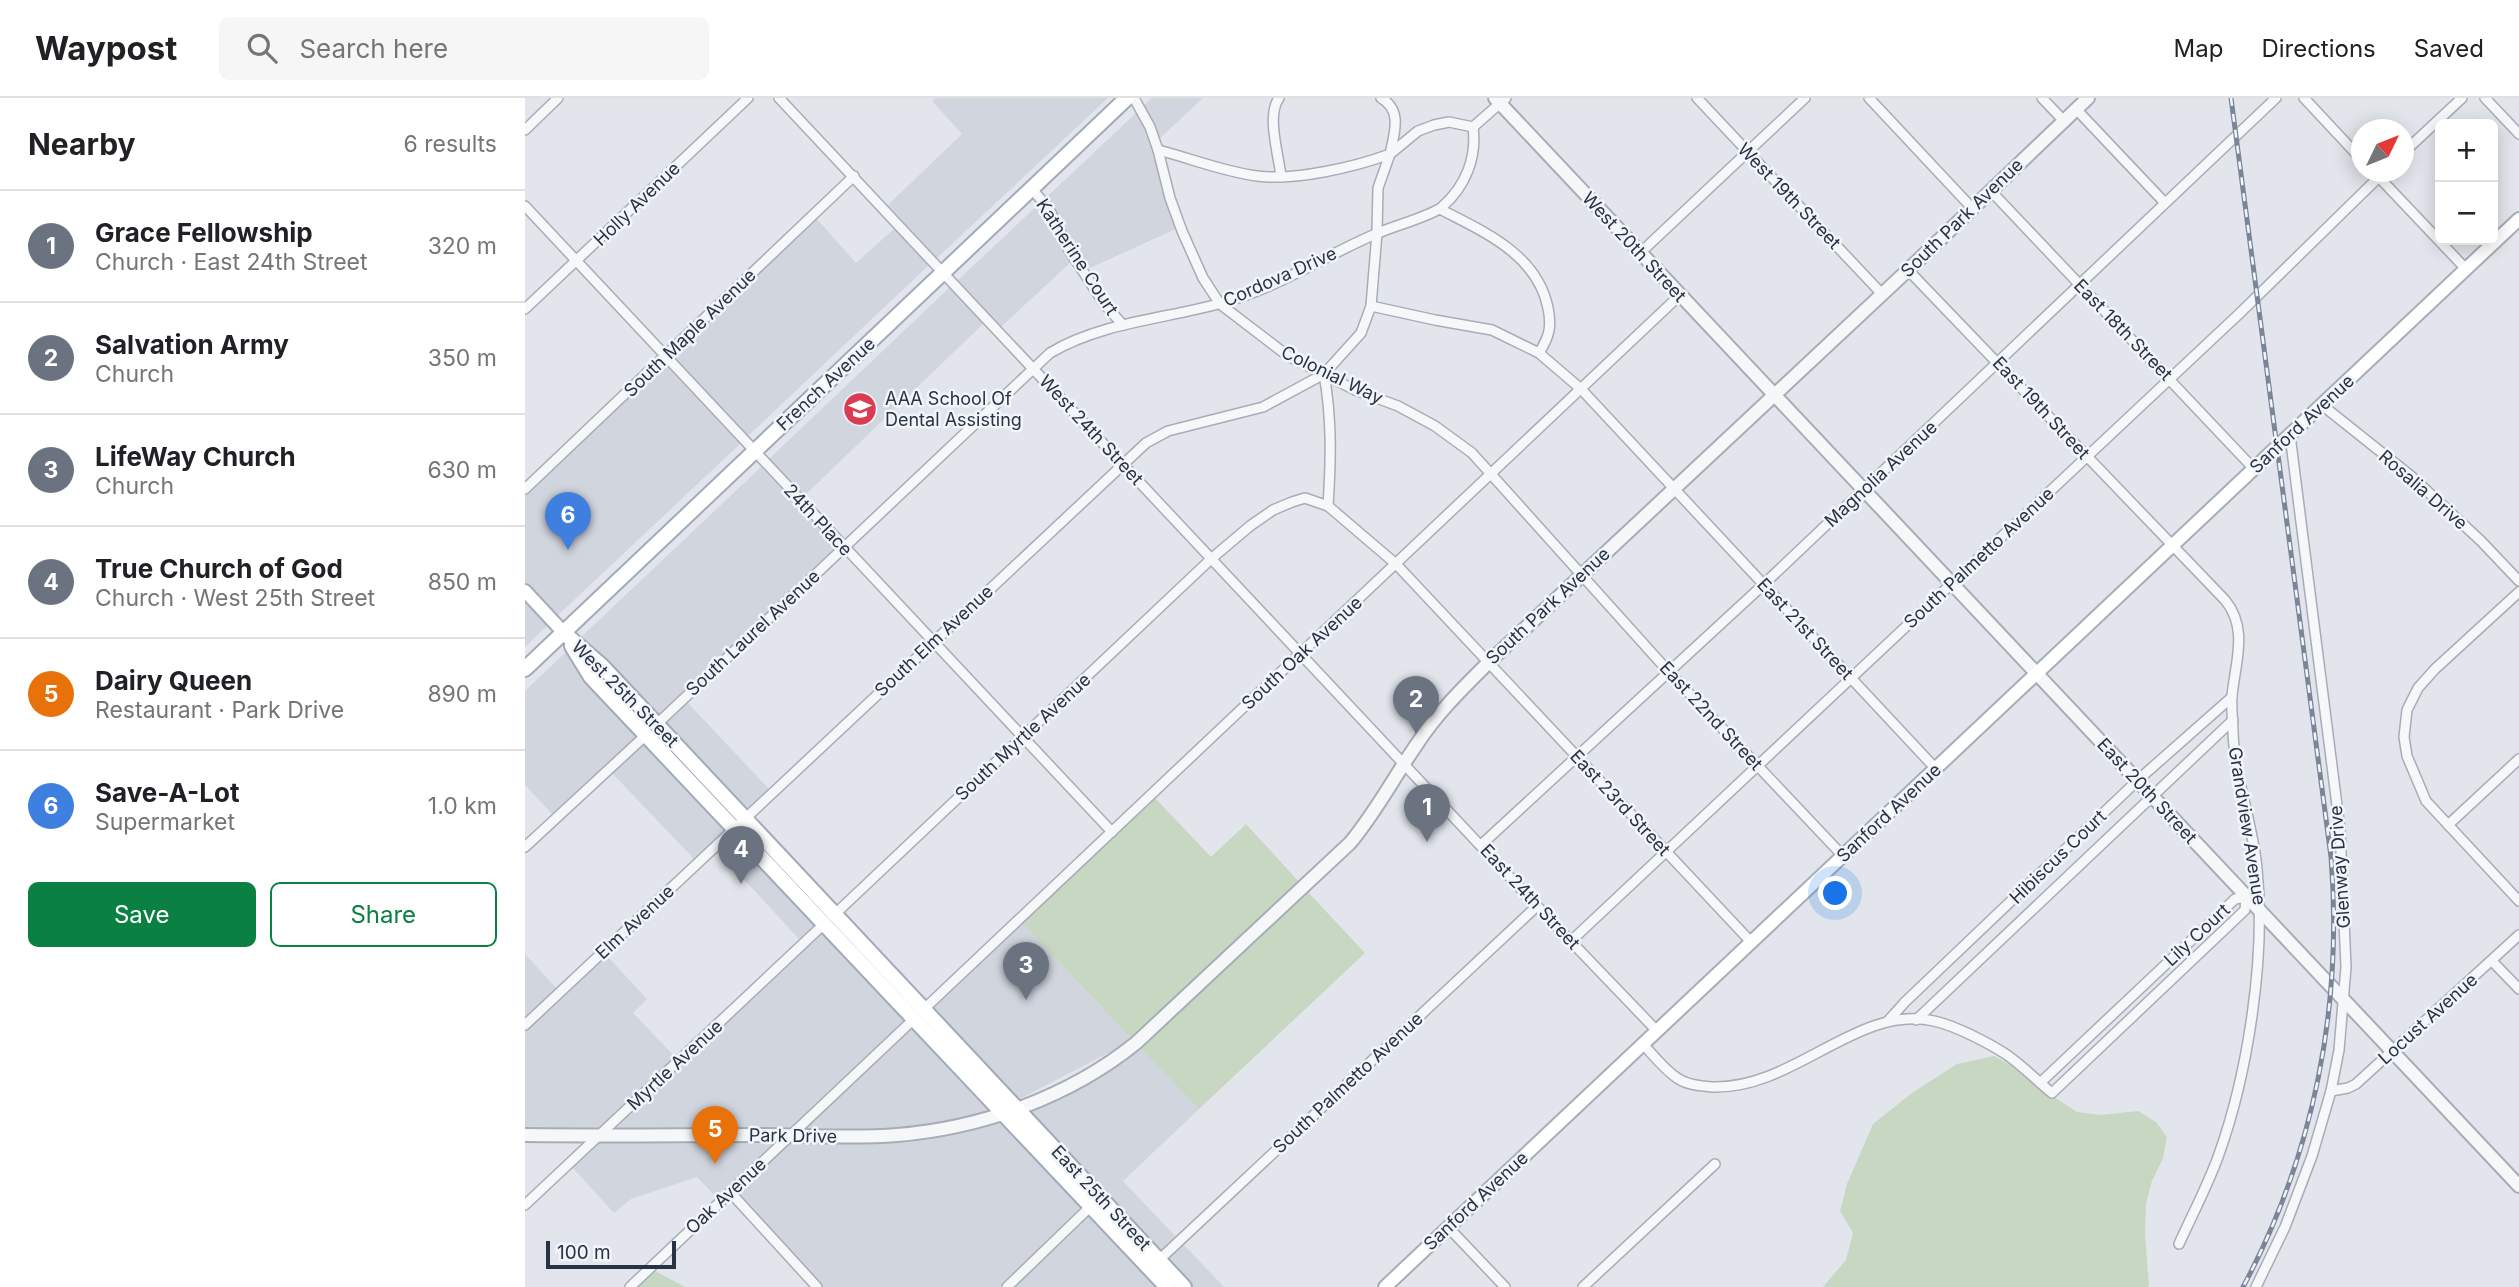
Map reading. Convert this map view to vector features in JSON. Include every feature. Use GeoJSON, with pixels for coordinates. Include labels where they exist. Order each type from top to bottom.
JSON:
{"type":"FeatureCollection","features":[{"type":"Feature","properties":{"kind":"main road","name":"French Avenue"},"geometry":{"type":"LineString","coordinates":[[525,669],[1127,98]]}},
{"type":"Feature","properties":{"kind":"main road","name":"Sanford Avenue"},"geometry":{"type":"LineString","coordinates":[[1385,1287],[2519,219]]}},
{"type":"Feature","properties":{"kind":"main road"},"geometry":{"type":"LineString","coordinates":[[525,591],[564,632]]}},
{"type":"Feature","properties":{"kind":"main road","name":"West 25th Street"},"geometry":{"type":"LineString","coordinates":[[564,632],[602,666],[657,724],[740,824]]}},
{"type":"Feature","properties":{"kind":"main road","name":"West 25th Street"},"geometry":{"type":"LineString","coordinates":[[564,632],[591,677],[646,735],[740,824],[1010,1111]]}},
{"type":"Feature","properties":{"kind":"main road","name":"West 25th Street"},"geometry":{"type":"LineString","coordinates":[[829,919],[877,961],[918,1014]]}},
{"type":"Feature","properties":{"kind":"main road","name":"East 25th Street"},"geometry":{"type":"LineString","coordinates":[[1010,1111],[1135,1253],[1147,1256],[1176,1284]]}},
{"type":"Feature","properties":{"kind":"main road","name":"East 25th Street"},"geometry":{"type":"LineString","coordinates":[[1010,1111],[1159,1260],[1176,1284]]}},
{"type":"Feature","properties":{"kind":"street"},"geometry":{"type":"LineString","coordinates":[[525,130],[558,98]]}},
{"type":"Feature","properties":{"kind":"street","name":"Holly Avenue"},"geometry":{"type":"LineString","coordinates":[[525,309],[748,98]]}},
{"type":"Feature","properties":{"kind":"street","name":"West 24th Street"},"geometry":{"type":"LineString","coordinates":[[779,98],[1403,763]]}},
{"type":"Feature","properties":{"kind":"street","name":"Colonial Way"},"geometry":{"type":"LineString","coordinates":[[1134,98],[1150,127],[1182,231],[1203,278],[1220,304],[1272,346],[1355,390],[1398,406],[1436,426],[1472,453],[1582,574]]}},
{"type":"Feature","properties":{"kind":"street"},"geometry":{"type":"LineString","coordinates":[[1279,98],[1272,117],[1281,177]]}},
{"type":"Feature","properties":{"kind":"street","name":"South Elm Avenue"},"geometry":{"type":"LineString","coordinates":[[740,824],[1146,443],[1168,431],[1263,407],[1324,374],[1361,333],[1371,306],[1378,188],[1390,154],[1396,125],[1395,112],[1389,102],[1381,98]]}},
{"type":"Feature","properties":{"kind":"street","name":"West 19th Street"},"geometry":{"type":"LineString","coordinates":[[1697,98],[1882,294]]}},
{"type":"Feature","properties":{"kind":"street"},"geometry":{"type":"LineString","coordinates":[[1640,253],[1805,98]]}},
{"type":"Feature","properties":{"kind":"street"},"geometry":{"type":"LineString","coordinates":[[1869,98],[1973,209]]}},
{"type":"Feature","properties":{"kind":"street"},"geometry":{"type":"LineString","coordinates":[[2042,98],[2064,121]]}},
{"type":"Feature","properties":{"kind":"street","name":"South Park Avenue"},"geometry":{"type":"LineString","coordinates":[[1010,1111],[1100,1070],[1136,1044],[1350,843],[1367,823],[1403,763],[1444,707],[2088,98]]}},
{"type":"Feature","properties":{"kind":"street","name":"Magnolia Avenue"},"geometry":{"type":"LineString","coordinates":[[1481,845],[1864,490],[2276,98]]}},
{"type":"Feature","properties":{"kind":"street"},"geometry":{"type":"LineString","coordinates":[[2304,98],[2351,148]]}},
{"type":"Feature","properties":{"kind":"street"},"geometry":{"type":"LineString","coordinates":[[2414,143],[2462,98]]}},
{"type":"Feature","properties":{"kind":"street"},"geometry":{"type":"LineString","coordinates":[[2485,98],[2519,134]]}},
{"type":"Feature","properties":{"kind":"street"},"geometry":{"type":"LineString","coordinates":[[1158,150],[1249,175],[1281,177],[1337,169],[1390,154],[1418,131],[1434,125],[1448,122],[1473,127],[1500,100]]}},
{"type":"Feature","properties":{"kind":"street","name":"West 20th Street"},"geometry":{"type":"LineString","coordinates":[[1500,100],[1774,396]]}},
{"type":"Feature","properties":{"kind":"street"},"geometry":{"type":"LineString","coordinates":[[2076,109],[2165,203]]}},
{"type":"Feature","properties":{"kind":"street","name":"Cordova Drive"},"geometry":{"type":"LineString","coordinates":[[1033,368],[1061,346],[1123,325],[1220,304],[1267,286],[1377,233],[1440,209],[1460,189],[1468,171],[1476,145],[1473,127]]}},
{"type":"Feature","properties":{"kind":"street","name":"South Maple Avenue"},"geometry":{"type":"LineString","coordinates":[[525,489],[854,176]]}},
{"type":"Feature","properties":{"kind":"street","name":"South Palmetto Avenue"},"geometry":{"type":"LineString","coordinates":[[1571,941],[2170,379],[2370,182]]}},
{"type":"Feature","properties":{"kind":"street"},"geometry":{"type":"LineString","coordinates":[[2387,182],[2466,269]]}},
{"type":"Feature","properties":{"kind":"street","name":"Katherine Court"},"geometry":{"type":"LineString","coordinates":[[1032,189],[1049,209],[1069,250],[1105,305],[1123,325]]}},
{"type":"Feature","properties":{"kind":"street","name":"East 18th Street"},"geometry":{"type":"LineString","coordinates":[[1991,191],[2254,469]]}},
{"type":"Feature","properties":{"kind":"street","name":"24th Place"},"geometry":{"type":"LineString","coordinates":[[525,206],[1112,832]]}},
{"type":"Feature","properties":{"kind":"street"},"geometry":{"type":"LineString","coordinates":[[1440,209],[1502,243],[1534,273],[1547,302],[1551,330],[1539,353]]}},
{"type":"Feature","properties":{"kind":"street","name":"East 19th Street"},"geometry":{"type":"LineString","coordinates":[[1908,270],[2173,545]]}},
{"type":"Feature","properties":{"kind":"street","name":"South Oak Avenue"},"geometry":{"type":"LineString","coordinates":[[918,1014],[1680,295]]}},
{"type":"Feature","properties":{"kind":"street","name":"East 21st Street"},"geometry":{"type":"LineString","coordinates":[[1371,306],[1492,330],[1539,353],[1581,389],[1936,769]]}},
{"type":"Feature","properties":{"kind":"street","name":"South Laurel Avenue"},"geometry":{"type":"LineString","coordinates":[[657,724],[1033,368]]}},
{"type":"Feature","properties":{"kind":"street"},"geometry":{"type":"LineString","coordinates":[[1324,374],[1330,411],[1332,451],[1328,506]]}},
{"type":"Feature","properties":{"kind":"street","name":"East 20th Street"},"geometry":{"type":"LineString","coordinates":[[1774,396],[2519,1186]]}},
{"type":"Feature","properties":{"kind":"street","name":"Rosalia Drive"},"geometry":{"type":"LineString","coordinates":[[2322,405],[2419,483],[2519,581]]}},
{"type":"Feature","properties":{"kind":"street","name":"Glenway Drive"},"geometry":{"type":"LineString","coordinates":[[2256,1287],[2285,1227],[2312,1156],[2331,1091],[2339,1050],[2347,967],[2340,829],[2290,435]]}},
{"type":"Feature","properties":{"kind":"street","name":"South Myrtle Avenue"},"geometry":{"type":"LineString","coordinates":[[829,919],[1211,559],[1250,526],[1273,510],[1305,498],[1328,506]]}},
{"type":"Feature","properties":{"kind":"street","name":"East 23rd Street"},"geometry":{"type":"LineString","coordinates":[[1328,506],[1396,564],[1752,943]]}},
{"type":"Feature","properties":{"kind":"street","name":"Grandview Avenue"},"geometry":{"type":"LineString","coordinates":[[2173,545],[2227,602],[2236,617],[2239,657],[2232,697],[2234,740],[2257,867],[2260,912],[2249,1035],[2237,1095],[2218,1158],[2179,1244]]}},
{"type":"Feature","properties":{"kind":"street","name":"East 22nd Street"},"geometry":{"type":"LineString","coordinates":[[1582,574],[1668,671],[1843,856]]}},
{"type":"Feature","properties":{"kind":"street"},"geometry":{"type":"LineString","coordinates":[[2519,592],[2435,669],[2419,688],[2407,710],[2404,737],[2407,756],[2427,801],[2519,901]]}},
{"type":"Feature","properties":{"kind":"street","name":"Hibiscus Court"},"geometry":{"type":"LineString","coordinates":[[1888,1021],[2138,780],[2232,697]]}},
{"type":"Feature","properties":{"kind":"street","name":"Hibiscus Court"},"geometry":{"type":"LineString","coordinates":[[1916,1020],[2233,720]]}},
{"type":"Feature","properties":{"kind":"street"},"geometry":{"type":"LineString","coordinates":[[525,847],[646,735]]}},
{"type":"Feature","properties":{"kind":"street"},"geometry":{"type":"LineString","coordinates":[[2448,825],[2519,759]]}},
{"type":"Feature","properties":{"kind":"street","name":"East 24th Street"},"geometry":{"type":"LineString","coordinates":[[1403,763],[1657,1031]]}},
{"type":"Feature","properties":{"kind":"street","name":"Elm Avenue"},"geometry":{"type":"LineString","coordinates":[[525,1025],[740,824]]}},
{"type":"Feature","properties":{"kind":"street","name":"Lily Court"},"geometry":{"type":"LineString","coordinates":[[2246,897],[2245,910],[2052,1093],[2040,1083],[2235,899],[2246,897]]}},
{"type":"Feature","properties":{"kind":"street","name":"South Palmetto Avenue"},"geometry":{"type":"LineString","coordinates":[[1159,1260],[1537,906]]}},
{"type":"Feature","properties":{"kind":"street","name":"Myrtle Avenue"},"geometry":{"type":"LineString","coordinates":[[525,1205],[829,919]]}},
{"type":"Feature","properties":{"kind":"street","name":"Locust Avenue"},"geometry":{"type":"LineString","coordinates":[[2331,1091],[2356,1084],[2519,935]]}},
{"type":"Feature","properties":{"kind":"street"},"geometry":{"type":"LineString","coordinates":[[2492,961],[2519,989]]}},
{"type":"Feature","properties":{"kind":"street","name":"Oak Avenue"},"geometry":{"type":"LineString","coordinates":[[629,1287],[918,1014]]}},
{"type":"Feature","properties":{"kind":"street"},"geometry":{"type":"LineString","coordinates":[[1643,1044],[1679,1080],[1706,1087],[1724,1087],[1765,1079],[1864,1029],[1888,1021],[1934,1021],[2007,1055],[2040,1083]]}},
{"type":"Feature","properties":{"kind":"street","name":"Park Drive"},"geometry":{"type":"LineString","coordinates":[[525,1135],[897,1135],[934,1130],[1010,1111]]}},
{"type":"Feature","properties":{"kind":"street"},"geometry":{"type":"LineString","coordinates":[[1583,1287],[1715,1164]]}},
{"type":"Feature","properties":{"kind":"street"},"geometry":{"type":"LineString","coordinates":[[730,1192],[816,1287]]}},
{"type":"Feature","properties":{"kind":"street"},"geometry":{"type":"LineString","coordinates":[[1007,1287],[1091,1206]]}},
{"type":"Feature","properties":{"kind":"street"},"geometry":{"type":"LineString","coordinates":[[1448,1227],[1504,1287]]}},
{"type":"Feature","properties":{"kind":"shaded area"},"geometry":{"type":"Polygon","coordinates":[[[935,98],[1108,98],[937,258],[888,205],[962,134],[932,101],[935,98]]]}},
{"type":"Feature","properties":{"kind":"shaded area"},"geometry":{"type":"Polygon","coordinates":[[[1152,98],[1203,98],[1159,139],[1144,105],[1152,98]]]}},
{"type":"Feature","properties":{"kind":"shaded area"},"geometry":{"type":"Polygon","coordinates":[[[1137,112],[1153,150],[1165,199],[1176,229],[1090,268],[1073,247],[1054,206],[1046,198],[1137,112]]]}},
{"type":"Feature","properties":{"kind":"shaded area"},"geometry":{"type":"Polygon","coordinates":[[[1039,204],[1071,262],[1001,327],[958,280],[1039,204]]]}},
{"type":"Feature","properties":{"kind":"shaded area"},"geometry":{"type":"Polygon","coordinates":[[[816,218],[856,263],[895,228],[929,265],[747,437],[672,357],[816,218]]]}},
{"type":"Feature","properties":{"kind":"shaded area"},"geometry":{"type":"Polygon","coordinates":[[[950,287],[984,323],[803,497],[768,460],[950,287]]]}},
{"type":"Feature","properties":{"kind":"shaded area"},"geometry":{"type":"Polygon","coordinates":[[[665,364],[740,444],[556,617],[525,584],[525,495],[665,364]]]}},
{"type":"Feature","properties":{"kind":"shaded area"},"geometry":{"type":"Polygon","coordinates":[[[761,467],[837,547],[657,717],[579,639],[761,467]]]}},
{"type":"Feature","properties":{"kind":"shaded area"},"geometry":{"type":"Polygon","coordinates":[[[525,598],[549,624],[525,647],[525,598]]]}},
{"type":"Feature","properties":{"kind":"shaded area"},"geometry":{"type":"Polygon","coordinates":[[[568,650],[639,735],[553,815],[525,785],[525,691],[568,650]]]}},
{"type":"Feature","properties":{"kind":"shaded area"},"geometry":{"type":"Polygon","coordinates":[[[687,702],[769,789],[747,811],[664,724],[687,702]]]}},
{"type":"Feature","properties":{"kind":"shaded area"},"geometry":{"type":"Polygon","coordinates":[[[645,742],[728,828],[695,860],[612,773],[645,742]]]}},
{"type":"Feature","properties":{"kind":"shaded area"},"geometry":{"type":"Polygon","coordinates":[[[734,835],[817,925],[800,940],[717,850],[734,835]]]}},
{"type":"Feature","properties":{"kind":"shaded area"},"geometry":{"type":"Polygon","coordinates":[[[1022,923],[1133,1040],[1018,1100],[931,1009],[1022,923]]]}},
{"type":"Feature","properties":{"kind":"shaded area"},"geometry":{"type":"Polygon","coordinates":[[[822,931],[907,1021],[790,1130],[610,1131],[822,931]]]}},
{"type":"Feature","properties":{"kind":"shaded area"},"geometry":{"type":"Polygon","coordinates":[[[525,954],[557,989],[525,1019],[525,954]]]}},
{"type":"Feature","properties":{"kind":"shaded area"},"geometry":{"type":"Polygon","coordinates":[[[606,955],[647,999],[633,1013],[676,1058],[597,1131],[525,1131],[525,1031],[606,955]]]}},
{"type":"Feature","properties":{"kind":"shaded area"},"geometry":{"type":"Polygon","coordinates":[[[912,1026],[992,1111],[934,1126],[864,1132],[803,1130],[912,1026]]]}},
{"type":"Feature","properties":{"kind":"shaded area"},"geometry":{"type":"Polygon","coordinates":[[[1139,1047],[1199,1109],[1123,1181],[1177,1238],[1160,1253],[1030,1112],[1139,1047]]]}},
{"type":"Feature","properties":{"kind":"shaded area"},"geometry":{"type":"Polygon","coordinates":[[[1001,1121],[1083,1207],[1000,1287],[823,1287],[736,1192],[793,1140],[1001,1121]]]}},
{"type":"Feature","properties":{"kind":"shaded area"},"geometry":{"type":"Polygon","coordinates":[[[600,1140],[780,1140],[717,1198],[697,1177],[631,1199],[614,1213],[572,1167],[600,1140]]]}},
{"type":"Feature","properties":{"kind":"shaded area"},"geometry":{"type":"Polygon","coordinates":[[[1089,1214],[1158,1287],[1013,1287],[1089,1214]]]}},
{"type":"Feature","properties":{"kind":"shaded area"},"geometry":{"type":"Polygon","coordinates":[[[1183,1244],[1224,1287],[1192,1287],[1166,1260],[1183,1244]]]}},
{"type":"Feature","properties":{"kind":"green space"},"geometry":{"type":"Polygon","coordinates":[[[1155,798],[1211,857],[1246,824],[1301,884],[1133,1040],[1022,923],[1155,798]]]}},
{"type":"Feature","properties":{"kind":"green space"},"geometry":{"type":"Polygon","coordinates":[[[1307,891],[1365,953],[1199,1109],[1139,1047],[1307,891]]]}},
{"type":"Feature","properties":{"kind":"green space"},"geometry":{"type":"Polygon","coordinates":[[[1994,1056],[2012,1066],[2051,1100],[2054,1097],[2077,1112],[2100,1115],[2138,1111],[2156,1122],[2167,1137],[2163,1158],[2152,1181],[2146,1204],[2149,1287],[1823,1287],[1846,1260],[1853,1233],[1840,1211],[1847,1184],[1873,1124],[1912,1093],[1957,1064],[1994,1056]]]}},
{"type":"Feature","properties":{"kind":"green space"},"geometry":{"type":"Polygon","coordinates":[[[653,1270],[685,1287],[636,1287],[653,1270]]]}},
{"type":"Feature","properties":{"kind":"railway"},"geometry":{"type":"LineString","coordinates":[[2231,98],[2331,857],[2334,913],[2327,1024],[2305,1132],[2268,1237],[2243,1287]]}},
{"type":"Feature","properties":{"kind":"place","name":"AAA School Of Dental Assisting"},"geometry":{"type":"Point","coordinates":[860,409]}},
{"type":"Feature","properties":{"kind":"place","name":"Save-A-Lot"},"geometry":{"type":"Point","coordinates":[568,550]}},
{"type":"Feature","properties":{"kind":"place","name":"Salvation Army"},"geometry":{"type":"Point","coordinates":[1416,734]}},
{"type":"Feature","properties":{"kind":"place","name":"Grace Fellowship"},"geometry":{"type":"Point","coordinates":[1427,842]}},
{"type":"Feature","properties":{"kind":"place","name":"True Church of God"},"geometry":{"type":"Point","coordinates":[741,884]}},
{"type":"Feature","properties":{"kind":"place","name":"LifeWay Church"},"geometry":{"type":"Point","coordinates":[1026,1000]}},
{"type":"Feature","properties":{"kind":"place","name":"Dairy Queen"},"geometry":{"type":"Point","coordinates":[715,1164]}}]}
